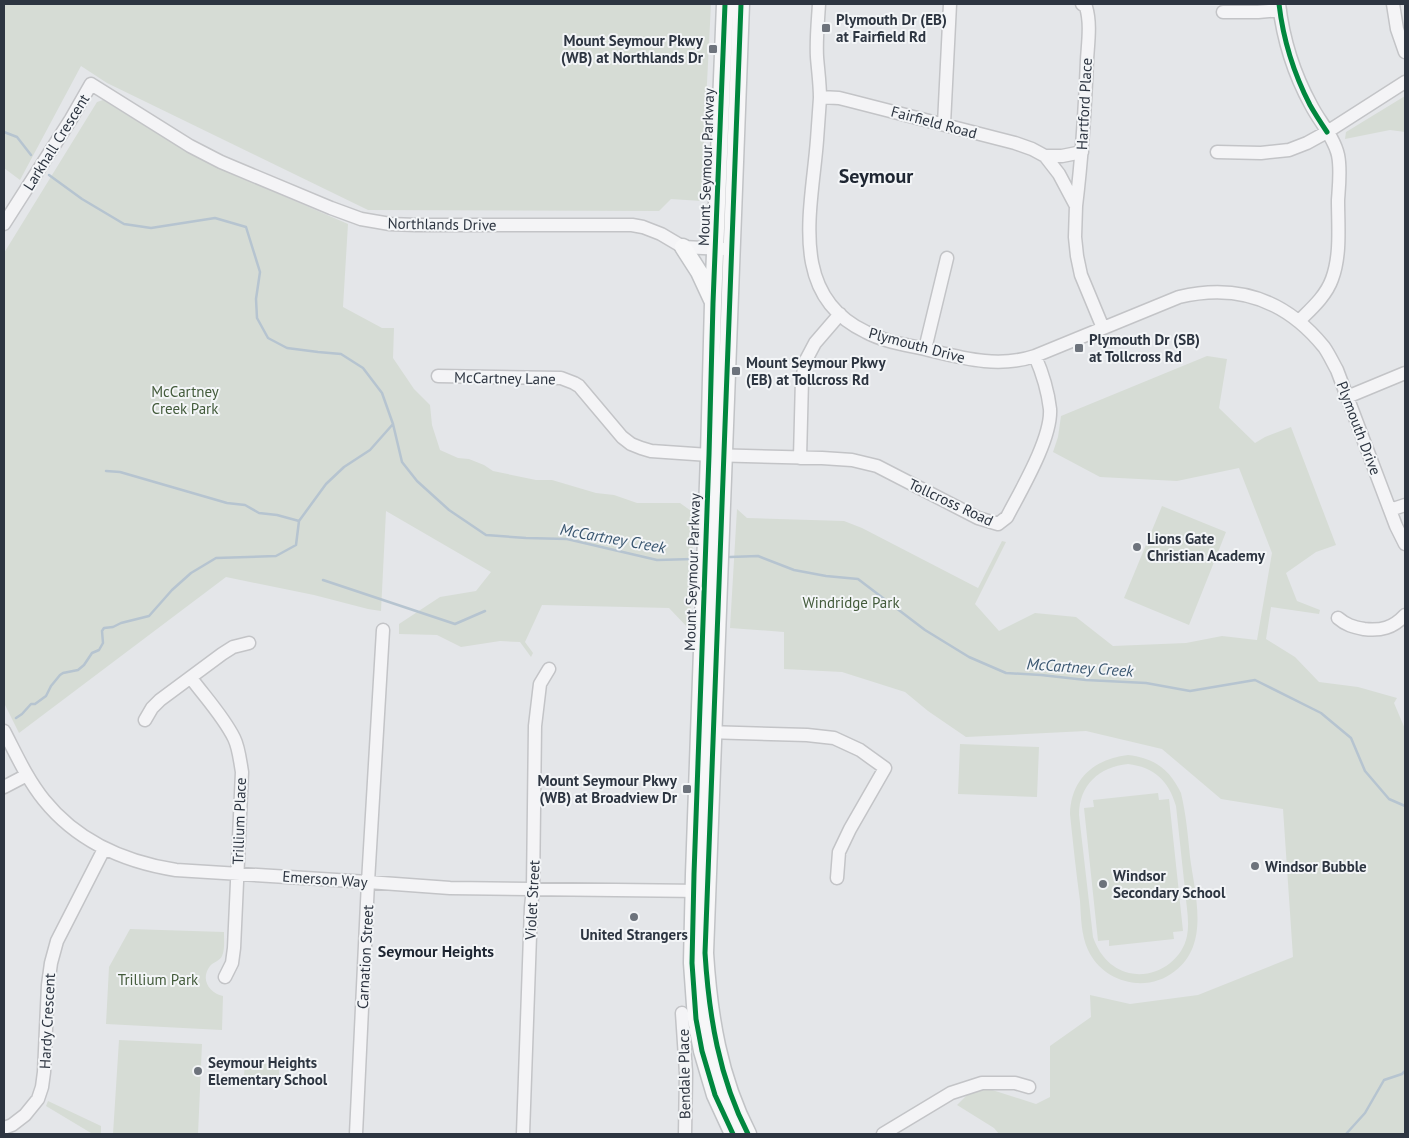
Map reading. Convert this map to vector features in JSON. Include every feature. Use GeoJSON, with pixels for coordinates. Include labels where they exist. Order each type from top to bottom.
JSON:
{"type":"FeatureCollection","features":[{"type":"Feature","properties":{"kind":"main road","name":"Mount Seymour Parkway"},"geometry":{"type":"LineString","coordinates":[[725,4],[723,249],[716,455],[700,891],[692,963],[696,1019],[702,1051],[715,1095],[733,1134]]}},
{"type":"Feature","properties":{"kind":"main road","name":"Mount Seymour Parkway"},"geometry":{"type":"LineString","coordinates":[[716,455],[713,303],[723,249],[741,4]]}},
{"type":"Feature","properties":{"kind":"main road"},"geometry":{"type":"LineString","coordinates":[[683,247],[699,272],[713,303]]}},
{"type":"Feature","properties":{"kind":"main road","name":"Mount Seymour Parkway"},"geometry":{"type":"LineString","coordinates":[[700,891],[707,992],[716,1045],[729,1093],[748,1134]]}},
{"type":"Feature","properties":{"kind":"street","name":"Plymouth Drive"},"geometry":{"type":"LineString","coordinates":[[819,4],[817,55],[820,97],[808,235],[810,256],[818,285],[828,301],[840,314],[857,327],[872,335],[962,358],[990,362],[1010,362],[1035,356],[1179,297],[1219,292],[1234,293],[1260,299],[1283,310],[1299,321],[1325,348],[1337,370],[1396,526],[1405,544]]}},
{"type":"Feature","properties":{"kind":"street"},"geometry":{"type":"LineString","coordinates":[[944,124],[950,4]]}},
{"type":"Feature","properties":{"kind":"street","name":"Hartford Place"},"geometry":{"type":"LineString","coordinates":[[1076,206],[1082,152],[1089,21],[1086,7],[1082,4]]}},
{"type":"Feature","properties":{"kind":"street"},"geometry":{"type":"LineString","coordinates":[[1393,4],[1397,29],[1405,52]]}},
{"type":"Feature","properties":{"kind":"street"},"geometry":{"type":"LineString","coordinates":[[1223,12],[1258,12],[1279,7],[1290,56],[1310,104],[1338,155],[1337,257],[1332,279],[1321,298],[1299,321]]}},
{"type":"Feature","properties":{"kind":"street"},"geometry":{"type":"LineString","coordinates":[[1217,152],[1274,153],[1289,150],[1307,143],[1326,132],[1405,82]]}},
{"type":"Feature","properties":{"kind":"street","name":"Northlands Drive"},"geometry":{"type":"LineString","coordinates":[[91,84],[190,146],[221,162],[322,205],[376,223],[416,225],[632,225],[661,234],[683,247],[723,249]]}},
{"type":"Feature","properties":{"kind":"street","name":"Larkhall Crescent"},"geometry":{"type":"LineString","coordinates":[[4,223],[71,119],[91,84]]}},
{"type":"Feature","properties":{"kind":"street","name":"Fairfield Road"},"geometry":{"type":"LineString","coordinates":[[820,97],[839,98],[944,124],[1015,143],[1045,156],[1055,157],[1082,152]]}},
{"type":"Feature","properties":{"kind":"street","name":"Fairfield Road"},"geometry":{"type":"LineString","coordinates":[[1045,156],[1059,174],[1076,206],[1075,237],[1081,275],[1103,328]]}},
{"type":"Feature","properties":{"kind":"street"},"geometry":{"type":"LineString","coordinates":[[925,349],[947,258]]}},
{"type":"Feature","properties":{"kind":"street"},"geometry":{"type":"LineString","coordinates":[[800,458],[802,379],[806,360],[815,343],[840,314]]}},
{"type":"Feature","properties":{"kind":"street","name":"Tollcross Road"},"geometry":{"type":"LineString","coordinates":[[716,455],[852,460],[877,466],[978,518],[998,524],[1007,517],[1042,447],[1048,426],[1050,409],[1035,356]]}},
{"type":"Feature","properties":{"kind":"street"},"geometry":{"type":"LineString","coordinates":[[1347,397],[1405,373]]}},
{"type":"Feature","properties":{"kind":"street","name":"McCartney Lane"},"geometry":{"type":"LineString","coordinates":[[438,376],[561,378],[579,386],[622,437],[631,444],[651,451],[716,455]]}},
{"type":"Feature","properties":{"kind":"street"},"geometry":{"type":"LineString","coordinates":[[1390,510],[1405,505]]}},
{"type":"Feature","properties":{"kind":"street"},"geometry":{"type":"LineString","coordinates":[[1338,618],[1346,625],[1354,628],[1382,630],[1396,624],[1405,616]]}},
{"type":"Feature","properties":{"kind":"street","name":"Carnation Street"},"geometry":{"type":"LineString","coordinates":[[356,1134],[383,630]]}},
{"type":"Feature","properties":{"kind":"street"},"geometry":{"type":"LineString","coordinates":[[145,720],[152,708],[222,654],[233,647],[249,643]]}},
{"type":"Feature","properties":{"kind":"street","name":"Violet Street"},"geometry":{"type":"LineString","coordinates":[[523,1134],[533,889],[535,726],[540,684],[549,669]]}},
{"type":"Feature","properties":{"kind":"street","name":"Trillium Place"},"geometry":{"type":"LineString","coordinates":[[190,678],[224,721],[234,739],[242,772],[234,948],[232,963],[225,977]]}},
{"type":"Feature","properties":{"kind":"street","name":"Emerson Way"},"geometry":{"type":"LineString","coordinates":[[4,731],[27,775],[44,800],[62,819],[104,849],[151,866],[176,870],[450,888],[700,891]]}},
{"type":"Feature","properties":{"kind":"street"},"geometry":{"type":"LineString","coordinates":[[706,732],[807,735],[834,738],[860,750],[886,768],[850,829],[839,852],[837,878]]}},
{"type":"Feature","properties":{"kind":"street"},"geometry":{"type":"LineString","coordinates":[[4,787],[27,775]]}},
{"type":"Feature","properties":{"kind":"street","name":"Hardy Crescent"},"geometry":{"type":"LineString","coordinates":[[4,1128],[25,1116],[38,1099],[44,1072],[48,986],[51,963],[57,941],[104,849]]}},
{"type":"Feature","properties":{"kind":"street","name":"Bendale Place"},"geometry":{"type":"LineString","coordinates":[[682,1013],[686,1073],[684,1134]]}},
{"type":"Feature","properties":{"kind":"street"},"geometry":{"type":"LineString","coordinates":[[883,1134],[952,1093],[982,1083],[1015,1083],[1029,1087]]}},
{"type":"Feature","properties":{"kind":"green space"},"geometry":{"type":"Polygon","coordinates":[[[4,4],[711,4],[701,201],[671,199],[659,211],[368,210],[107,83],[81,66],[20,180],[4,168],[4,4]]]}},
{"type":"Feature","properties":{"kind":"green space"},"geometry":{"type":"Polygon","coordinates":[[[1405,96],[1405,132],[1390,130],[1345,139],[1346,132],[1405,96]]]}},
{"type":"Feature","properties":{"kind":"green space","name":"McCartney Creek Park"},"geometry":{"type":"Polygon","coordinates":[[[103,100],[210,164],[348,224],[343,307],[382,328],[394,328],[393,358],[414,389],[430,405],[432,425],[440,450],[458,458],[469,459],[493,471],[536,480],[552,480],[596,493],[614,495],[637,503],[680,503],[694,513],[690,630],[669,608],[542,605],[525,642],[533,653],[531,657],[520,642],[500,641],[461,647],[437,635],[399,634],[399,624],[440,597],[476,591],[491,572],[386,511],[381,611],[226,577],[19,733],[4,703],[4,253],[97,102],[103,100]]]}},
{"type":"Feature","properties":{"kind":"green space","name":"Windridge Park"},"geometry":{"type":"Polygon","coordinates":[[[1207,356],[1227,359],[1219,408],[1255,443],[1291,427],[1336,545],[1316,552],[1286,573],[1297,601],[1320,610],[1319,614],[1271,607],[1266,639],[1295,657],[1319,682],[1358,687],[1397,698],[1394,703],[1405,729],[1405,1134],[999,1134],[994,1128],[957,1105],[971,1091],[986,1088],[1036,1104],[1050,1097],[1050,1046],[1091,1017],[1090,995],[1130,1004],[1198,995],[1293,957],[1283,809],[1221,799],[1162,749],[1086,731],[966,737],[928,711],[905,692],[842,672],[784,669],[784,632],[730,628],[737,509],[747,518],[844,521],[862,528],[978,588],[1002,541],[1006,542],[975,604],[999,631],[1035,613],[1076,617],[1113,646],[1186,643],[1222,636],[1257,640],[1272,553],[1239,468],[1177,481],[1100,477],[1053,452],[1058,437],[1061,416],[1207,356]]]}},
{"type":"Feature","properties":{"kind":"green space"},"geometry":{"type":"Polygon","coordinates":[[[1162,506],[1226,532],[1189,625],[1124,598],[1162,506]]]}},
{"type":"Feature","properties":{"kind":"green space"},"geometry":{"type":"Polygon","coordinates":[[[960,744],[1039,747],[1037,797],[958,794],[960,744]]]}},
{"type":"Feature","properties":{"kind":"green space"},"geometry":{"type":"Polygon","coordinates":[[[1128,755],[1146,759],[1154,762],[1167,772],[1181,793],[1187,825],[1198,918],[1193,947],[1186,960],[1175,971],[1162,979],[1146,983],[1121,980],[1108,973],[1096,963],[1088,950],[1082,926],[1070,814],[1071,802],[1080,781],[1087,773],[1095,766],[1116,757],[1128,755]],[[1128,764],[1118,766],[1108,769],[1093,779],[1083,795],[1079,815],[1093,937],[1098,949],[1106,960],[1122,971],[1139,974],[1157,971],[1166,966],[1179,953],[1187,936],[1188,913],[1176,806],[1173,797],[1159,777],[1145,768],[1128,764]]]}},
{"type":"Feature","properties":{"kind":"green space"},"geometry":{"type":"Polygon","coordinates":[[[1158,793],[1159,800],[1169,799],[1183,931],[1173,932],[1174,939],[1109,946],[1109,940],[1098,941],[1084,808],[1094,807],[1093,800],[1158,793]]]}},
{"type":"Feature","properties":{"kind":"green space","name":"Trillium Park"},"geometry":{"type":"Polygon","coordinates":[[[130,929],[224,932],[222,956],[210,966],[206,976],[210,989],[223,996],[222,1030],[106,1024],[109,967],[130,929]]]}},
{"type":"Feature","properties":{"kind":"green space"},"geometry":{"type":"Polygon","coordinates":[[[119,1040],[202,1044],[198,1134],[113,1134],[119,1040]]]}},
{"type":"Feature","properties":{"kind":"green space"},"geometry":{"type":"Polygon","coordinates":[[[245,1063],[279,1064],[279,1076],[244,1075],[245,1063]]]}},
{"type":"Feature","properties":{"kind":"green space"},"geometry":{"type":"Polygon","coordinates":[[[48,1101],[101,1126],[101,1134],[90,1134],[46,1106],[48,1101]]]}},
{"type":"Feature","properties":{"kind":"waterway","name":"McCartney Creek"},"geometry":{"type":"LineString","coordinates":[[4,132],[17,137],[31,155]]}},
{"type":"Feature","properties":{"kind":"waterway","name":"McCartney Creek"},"geometry":{"type":"LineString","coordinates":[[49,175],[82,199],[124,224],[151,228],[215,218],[246,227],[260,272],[256,299],[257,318],[268,338],[287,348],[341,354],[363,368],[382,393],[393,424],[402,462],[417,481],[449,510],[486,535],[567,539],[657,560],[693,559]]}},
{"type":"Feature","properties":{"kind":"waterway"},"geometry":{"type":"LineString","coordinates":[[16,718],[31,704],[35,704],[46,696],[60,675],[78,670],[92,653],[99,650],[103,643],[102,631],[104,628],[149,616],[172,590],[191,573],[216,558],[276,556],[296,545],[299,521],[326,484],[344,467],[370,450],[393,424]]}},
{"type":"Feature","properties":{"kind":"waterway"},"geometry":{"type":"LineString","coordinates":[[106,471],[120,472],[227,503],[245,505],[259,513],[277,515],[299,521]]}},
{"type":"Feature","properties":{"kind":"waterway","name":"McCartney Creek"},"geometry":{"type":"LineString","coordinates":[[730,557],[758,556],[794,570],[858,579],[925,630],[969,657],[1006,673],[1146,683],[1190,691],[1255,680],[1321,713],[1351,738],[1365,771],[1389,799],[1405,806]]}},
{"type":"Feature","properties":{"kind":"waterway"},"geometry":{"type":"LineString","coordinates":[[323,580],[455,624],[485,611]]}},
{"type":"Feature","properties":{"kind":"waterway"},"geometry":{"type":"LineString","coordinates":[[1346,1134],[1365,1113],[1384,1080],[1402,1074],[1405,1071]]}},
{"type":"Feature","properties":{"kind":"cycle path"},"geometry":{"type":"LineString","coordinates":[[725,4],[713,303],[692,963],[696,1019],[702,1051],[715,1095],[733,1134]]}},
{"type":"Feature","properties":{"kind":"cycle path"},"geometry":{"type":"LineString","coordinates":[[741,4],[705,953],[709,1000],[717,1046],[730,1091],[748,1134]]}},
{"type":"Feature","properties":{"kind":"cycle path"},"geometry":{"type":"LineString","coordinates":[[1279,4],[1286,43],[1294,68],[1310,105],[1327,132]]}},
{"type":"Feature","properties":{"kind":"place","name":"Plymouth Dr (EB) at Fairfield Rd"},"geometry":{"type":"Point","coordinates":[826,28]}},
{"type":"Feature","properties":{"kind":"place","name":"Mount Seymour Pkwy (WB) at Northlands Dr"},"geometry":{"type":"Point","coordinates":[713,49]}},
{"type":"Feature","properties":{"kind":"place","name":"Plymouth Dr (SB) at Tollcross Rd"},"geometry":{"type":"Point","coordinates":[1079,348]}},
{"type":"Feature","properties":{"kind":"place","name":"Mount Seymour Pkwy (EB) at Tollcross Rd"},"geometry":{"type":"Point","coordinates":[736,371]}},
{"type":"Feature","properties":{"kind":"place","name":"Lions Gate Christian Academy"},"geometry":{"type":"Point","coordinates":[1137,547]}},
{"type":"Feature","properties":{"kind":"place","name":"Mount Seymour Pkwy (WB) at Broadview Dr"},"geometry":{"type":"Point","coordinates":[687,789]}},
{"type":"Feature","properties":{"kind":"place","name":"Windsor Bubble"},"geometry":{"type":"Point","coordinates":[1255,866]}},
{"type":"Feature","properties":{"kind":"place","name":"Windsor Secondary School"},"geometry":{"type":"Point","coordinates":[1103,884]}},
{"type":"Feature","properties":{"kind":"place","name":"United Strangers"},"geometry":{"type":"Point","coordinates":[634,917]}},
{"type":"Feature","properties":{"kind":"place","name":"Seymour Heights Elementary School"},"geometry":{"type":"Point","coordinates":[198,1071]}},
{"type":"Feature","properties":{"kind":"district","name":"Seymour"},"geometry":{"type":"Point","coordinates":[876,176]}},
{"type":"Feature","properties":{"kind":"district","name":"Seymour Heights"},"geometry":{"type":"Point","coordinates":[436,951]}}]}
